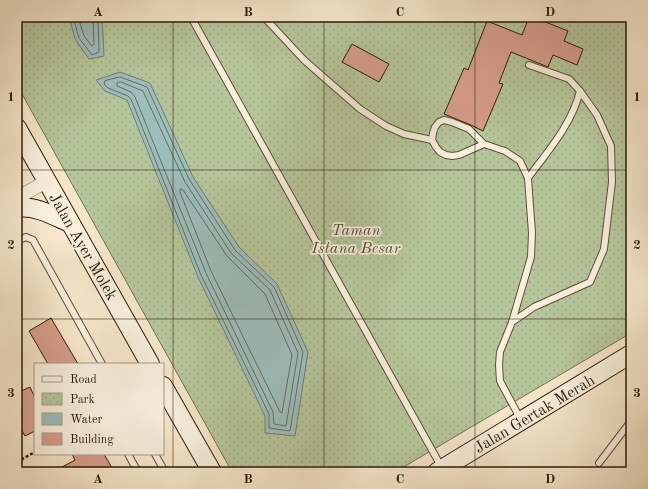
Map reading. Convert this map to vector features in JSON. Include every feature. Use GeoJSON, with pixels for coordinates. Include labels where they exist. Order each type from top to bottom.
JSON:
{"type":"FeatureCollection","features":[{"type":"Feature","properties":{"kind":"main road"},"geometry":{"type":"LineString","coordinates":[[17,159],[19,132]]}},
{"type":"Feature","properties":{"kind":"main road","name":"Jalan Ayer Molek"},"geometry":{"type":"LineString","coordinates":[[19,132],[149,363]]}},
{"type":"Feature","properties":{"kind":"main road"},"geometry":{"type":"LineString","coordinates":[[17,208],[46,212],[70,223]]}},
{"type":"Feature","properties":{"kind":"main road","name":"Jalan Gertak Merah"},"geometry":{"type":"LineString","coordinates":[[440,470],[631,354]]}},
{"type":"Feature","properties":{"kind":"main road"},"geometry":{"type":"LineString","coordinates":[[164,389],[212,472]]}},
{"type":"Feature","properties":{"kind":"street"},"geometry":{"type":"LineString","coordinates":[[17,198],[47,181]]}},
{"type":"Feature","properties":{"kind":"lane"},"geometry":{"type":"LineString","coordinates":[[191,17],[440,470]]}},
{"type":"Feature","properties":{"kind":"lane"},"geometry":{"type":"LineString","coordinates":[[264,17],[304,60],[360,109],[386,126],[404,134],[432,140]]}},
{"type":"Feature","properties":{"kind":"lane"},"geometry":{"type":"LineString","coordinates":[[512,322],[534,306],[590,282],[604,249],[612,182],[611,146],[597,115],[580,90],[569,79],[529,65]]}},
{"type":"Feature","properties":{"kind":"lane"},"geometry":{"type":"LineString","coordinates":[[528,178],[556,141],[578,101],[580,90]]}},
{"type":"Feature","properties":{"kind":"lane"},"geometry":{"type":"LineString","coordinates":[[484,144],[459,155],[452,156],[440,152],[432,140],[435,127],[439,122],[444,120],[452,122],[469,129],[484,144],[505,152],[520,161],[528,178],[532,232],[531,257],[512,322],[500,352],[499,365],[500,381],[522,421]]}},
{"type":"Feature","properties":{"kind":"lane"},"geometry":{"type":"LineString","coordinates":[[17,241],[26,237],[33,240],[101,363]]}},
{"type":"Feature","properties":{"kind":"lane"},"geometry":{"type":"LineString","coordinates":[[599,463],[631,422]]}},
{"type":"Feature","properties":{"kind":"lane"},"geometry":{"type":"LineString","coordinates":[[129,455],[138,472]]}},
{"type":"Feature","properties":{"kind":"lane"},"geometry":{"type":"LineString","coordinates":[[156,455],[165,472]]}},
{"type":"Feature","properties":{"kind":"path"},"geometry":{"type":"LineString","coordinates":[[17,462],[34,453]]}},
{"type":"Feature","properties":{"kind":"green space","name":"Taman Istana Besar"},"geometry":{"type":"Polygon","coordinates":[[[17,17],[631,17],[631,333],[395,472],[232,472],[17,85],[17,17]]]}},
{"type":"Feature","properties":{"kind":"water"},"geometry":{"type":"Polygon","coordinates":[[[69,17],[102,17],[104,56],[89,59],[75,39],[69,17]]]}},
{"type":"Feature","properties":{"kind":"water"},"geometry":{"type":"Polygon","coordinates":[[[120,72],[150,83],[193,177],[239,247],[277,284],[308,352],[295,436],[265,433],[265,416],[198,277],[127,100],[105,91],[96,80],[120,72]]]}},
{"type":"Feature","properties":{"kind":"building"},"geometry":{"type":"Polygon","coordinates":[[[529,17],[533,17],[568,31],[564,41],[583,49],[577,65],[553,55],[548,67],[511,52],[499,83],[503,84],[483,131],[444,114],[464,68],[468,70],[487,21],[522,35],[529,17]]]}},
{"type":"Feature","properties":{"kind":"building"},"geometry":{"type":"Polygon","coordinates":[[[352,44],[389,64],[379,82],[342,62],[352,44]]]}},
{"type":"Feature","properties":{"kind":"building"},"geometry":{"type":"Polygon","coordinates":[[[51,318],[77,363],[47,363],[29,331],[51,318]]]}},
{"type":"Feature","properties":{"kind":"building"},"geometry":{"type":"Polygon","coordinates":[[[30,387],[34,396],[34,432],[25,436],[17,422],[17,393],[30,387]]]}},
{"type":"Feature","properties":{"kind":"building"},"geometry":{"type":"Polygon","coordinates":[[[72,455],[105,455],[112,468],[104,472],[53,472],[75,460],[72,455]]]}}]}
